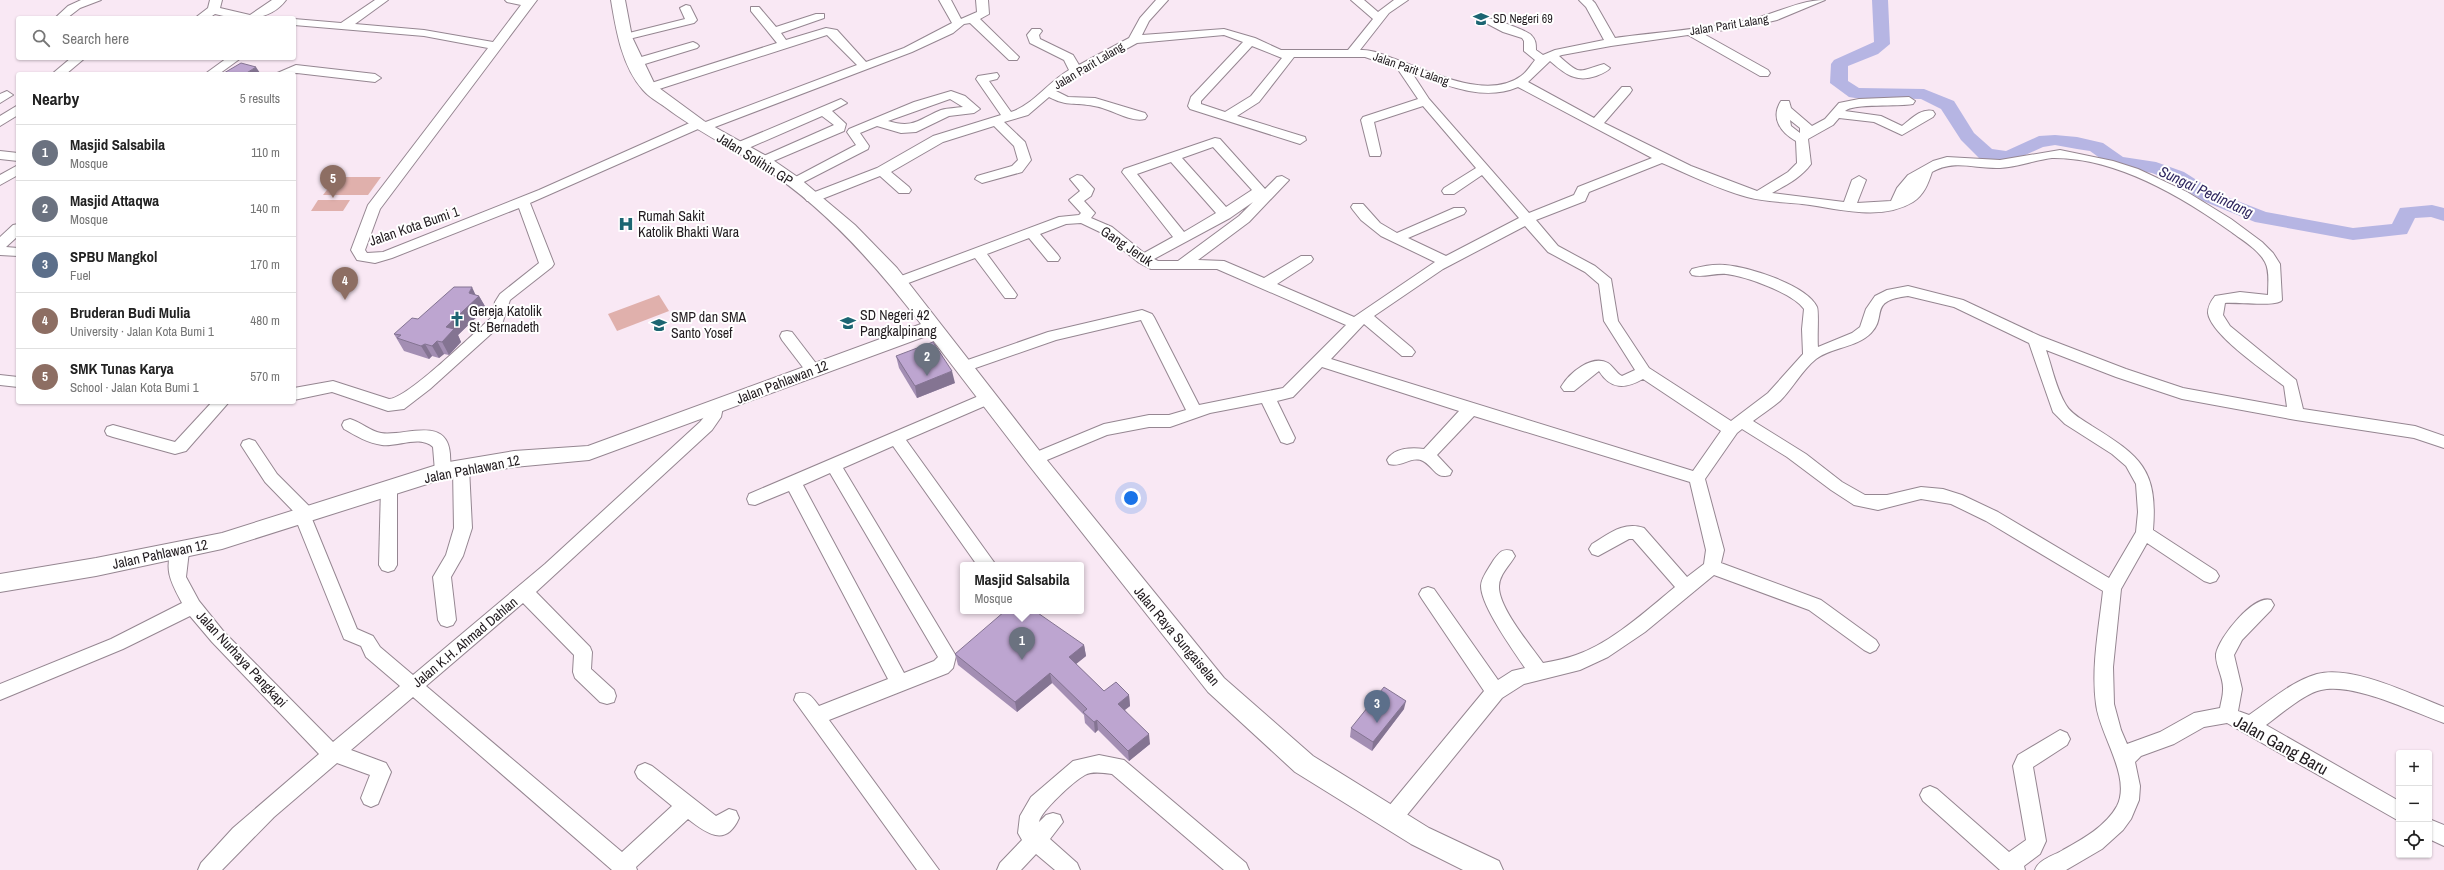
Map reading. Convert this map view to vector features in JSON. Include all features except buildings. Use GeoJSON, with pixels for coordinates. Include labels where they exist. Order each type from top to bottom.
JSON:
{"type":"FeatureCollection","features":[{"type":"Feature","properties":{"kind":"main road","name":"Jalan Solihin GP"},"geometry":{"type":"LineString","coordinates":[[618,0],[625,37],[635,63],[649,88],[701,126],[764,161],[793,182],[849,229],[898,282],[934,326]]}},
{"type":"Feature","properties":{"kind":"main road","name":"Jalan Raya Sungaiselan"},"geometry":{"type":"LineString","coordinates":[[934,326],[1035,459],[1216,685],[1304,764],[1391,819],[1441,847],[1490,870]]}},
{"type":"Feature","properties":{"kind":"main road","name":"Jalan Pahlawan 12"},"geometry":{"type":"LineString","coordinates":[[0,583],[180,551],[258,530],[389,487],[452,470],[514,459],[589,453],[934,326]]}},
{"type":"Feature","properties":{"kind":"street"},"geometry":{"type":"LineString","coordinates":[[63,16],[66,12],[80,4],[94,0]]}},
{"type":"Feature","properties":{"kind":"street"},"geometry":{"type":"LineString","coordinates":[[256,16],[280,0]]}},
{"type":"Feature","properties":{"kind":"street"},"geometry":{"type":"LineString","coordinates":[[344,26],[382,0]]}},
{"type":"Feature","properties":{"kind":"street"},"geometry":{"type":"LineString","coordinates":[[510,0],[530,1]]}},
{"type":"Feature","properties":{"kind":"street"},"geometry":{"type":"LineString","coordinates":[[945,0],[958,24]]}},
{"type":"Feature","properties":{"kind":"street"},"geometry":{"type":"LineString","coordinates":[[982,0],[983,14],[973,19],[1013,57]]}},
{"type":"Feature","properties":{"kind":"street"},"geometry":{"type":"LineString","coordinates":[[1134,40],[1144,20],[1162,0]]}},
{"type":"Feature","properties":{"kind":"street"},"geometry":{"type":"LineString","coordinates":[[1356,0],[1379,18]]}},
{"type":"Feature","properties":{"kind":"street"},"geometry":{"type":"LineString","coordinates":[[1352,52],[1379,18],[1390,7],[1402,0]]}},
{"type":"Feature","properties":{"kind":"street"},"geometry":{"type":"LineString","coordinates":[[1589,0],[1605,27],[1611,42]]}},
{"type":"Feature","properties":{"kind":"street","name":"Jalan Parit Lalang"},"geometry":{"type":"LineString","coordinates":[[812,198],[882,171],[938,139],[1009,118],[1029,109],[1047,92],[1076,72],[1134,40],[1216,32],[1230,33],[1251,40],[1273,52],[1291,54],[1352,52],[1377,56],[1468,88],[1490,90],[1519,82],[1547,58],[1573,48],[1690,32],[1773,18],[1819,0]]}},
{"type":"Feature","properties":{"kind":"street","name":"Jalan Kota Bumi 1"},"geometry":{"type":"LineString","coordinates":[[530,1],[373,208],[367,221],[358,250],[359,254],[367,258],[387,255],[523,202],[701,126],[931,40],[958,24],[973,19]]}},
{"type":"Feature","properties":{"kind":"street"},"geometry":{"type":"LineString","coordinates":[[203,16],[215,5],[244,16]]}},
{"type":"Feature","properties":{"kind":"street"},"geometry":{"type":"LineString","coordinates":[[625,37],[690,21],[691,20],[686,8]]}},
{"type":"Feature","properties":{"kind":"street"},"geometry":{"type":"LineString","coordinates":[[755,9],[785,45]]}},
{"type":"Feature","properties":{"kind":"street"},"geometry":{"type":"LineString","coordinates":[[773,32],[820,16]]}},
{"type":"Feature","properties":{"kind":"street"},"geometry":{"type":"LineString","coordinates":[[1488,20],[1507,30],[1526,36],[1530,41],[1530,51],[1547,58],[1575,76],[1589,76],[1604,68]]}},
{"type":"Feature","properties":{"kind":"street"},"geometry":{"type":"LineString","coordinates":[[296,22],[424,33],[496,46]]}},
{"type":"Feature","properties":{"kind":"street"},"geometry":{"type":"LineString","coordinates":[[649,88],[830,31],[864,66]]}},
{"type":"Feature","properties":{"kind":"street"},"geometry":{"type":"LineString","coordinates":[[1036,31],[1033,35],[1034,41],[1069,58],[1076,72]]}},
{"type":"Feature","properties":{"kind":"street"},"geometry":{"type":"LineString","coordinates":[[1690,32],[1764,73]]}},
{"type":"Feature","properties":{"kind":"street"},"geometry":{"type":"LineString","coordinates":[[1251,40],[1193,103],[1197,108],[1300,140]]}},
{"type":"Feature","properties":{"kind":"street"},"geometry":{"type":"LineString","coordinates":[[635,63],[693,46]]}},
{"type":"Feature","properties":{"kind":"street"},"geometry":{"type":"LineString","coordinates":[[1226,117],[1255,99],[1291,54]]}},
{"type":"Feature","properties":{"kind":"street"},"geometry":{"type":"LineString","coordinates":[[61,72],[76,60]]}},
{"type":"Feature","properties":{"kind":"street"},"geometry":{"type":"LineString","coordinates":[[214,72],[230,60]]}},
{"type":"Feature","properties":{"kind":"street"},"geometry":{"type":"LineString","coordinates":[[1400,64],[1425,101],[1485,168],[1553,249],[1590,269],[1606,282],[1611,321],[1644,372],[1736,425],[1800,458],[1844,491],[1860,500],[1875,504],[1891,502],[1910,494],[1930,493],[1954,500],[1979,509],[2112,588]]}},
{"type":"Feature","properties":{"kind":"street"},"geometry":{"type":"LineString","coordinates":[[287,72],[296,69],[375,78]]}},
{"type":"Feature","properties":{"kind":"street"},"geometry":{"type":"LineString","coordinates":[[994,76],[982,79],[1009,118]]}},
{"type":"Feature","properties":{"kind":"street"},"geometry":{"type":"LineString","coordinates":[[1519,82],[1596,124],[1665,157],[1727,185],[1760,196],[1849,207],[1877,208],[1899,202],[1918,190],[1923,182],[1926,170],[1938,163],[2000,164],[2042,154],[2074,156],[2098,161],[2153,182],[2174,191],[2228,224],[2263,250],[2273,264],[2276,284],[2275,300],[2240,297],[2220,299],[2216,304],[2216,319],[2225,330],[2291,384],[2296,414]]}},
{"type":"Feature","properties":{"kind":"street"},"geometry":{"type":"LineString","coordinates":[[1596,124],[1626,90]]}},
{"type":"Feature","properties":{"kind":"street"},"geometry":{"type":"LineString","coordinates":[[1047,92],[1066,101],[1095,102],[1141,116]]}},
{"type":"Feature","properties":{"kind":"street"},"geometry":{"type":"LineString","coordinates":[[793,182],[864,146],[853,132],[878,122],[947,95],[960,98],[974,109],[946,113],[916,128],[901,129],[878,122]]}},
{"type":"Feature","properties":{"kind":"street"},"geometry":{"type":"LineString","coordinates":[[1375,153],[1367,120],[1425,101]]}},
{"type":"Feature","properties":{"kind":"street"},"geometry":{"type":"LineString","coordinates":[[1784,106],[1782,117],[1784,126],[1790,133],[1804,137],[1829,122],[1843,106],[1852,104],[1898,103],[1909,101]]}},
{"type":"Feature","properties":{"kind":"street"},"geometry":{"type":"LineString","coordinates":[[739,147],[841,103]]}},
{"type":"Feature","properties":{"kind":"street"},"geometry":{"type":"LineString","coordinates":[[0,122],[16,110]]}},
{"type":"Feature","properties":{"kind":"street"},"geometry":{"type":"LineString","coordinates":[[764,161],[841,126],[824,111]]}},
{"type":"Feature","properties":{"kind":"street"},"geometry":{"type":"LineString","coordinates":[[1836,114],[1877,120],[1902,131],[1916,119],[1929,114]]}},
{"type":"Feature","properties":{"kind":"street"},"geometry":{"type":"LineString","coordinates":[[982,179],[1017,169],[1025,160],[1020,145],[996,122]]}},
{"type":"Feature","properties":{"kind":"street"},"geometry":{"type":"LineString","coordinates":[[776,132],[793,147]]}},
{"type":"Feature","properties":{"kind":"street"},"geometry":{"type":"LineString","coordinates":[[1760,196],[1793,175],[1804,164],[1804,137]]}},
{"type":"Feature","properties":{"kind":"street"},"geometry":{"type":"LineString","coordinates":[[1143,259],[1182,239],[1225,215],[1260,191],[1215,142],[1129,172],[1182,239]]}},
{"type":"Feature","properties":{"kind":"street"},"geometry":{"type":"LineString","coordinates":[[0,155],[16,157]]}},
{"type":"Feature","properties":{"kind":"street"},"geometry":{"type":"LineString","coordinates":[[1173,156],[1225,215]]}},
{"type":"Feature","properties":{"kind":"street"},"geometry":{"type":"LineString","coordinates":[[1035,459],[1104,430],[1149,421],[1170,422],[1208,408],[1288,393],[1360,320],[1445,261],[1527,219],[1580,198],[1583,190],[1665,157]]}},
{"type":"Feature","properties":{"kind":"street"},"geometry":{"type":"LineString","coordinates":[[1449,191],[1485,168]]}},
{"type":"Feature","properties":{"kind":"street"},"geometry":{"type":"LineString","coordinates":[[0,181],[16,170]]}},
{"type":"Feature","properties":{"kind":"street"},"geometry":{"type":"LineString","coordinates":[[882,171],[904,190]]}},
{"type":"Feature","properties":{"kind":"street"},"geometry":{"type":"LineString","coordinates":[[1077,179],[1087,190],[1086,193],[1076,200],[1088,213],[1083,219]]}},
{"type":"Feature","properties":{"kind":"street"},"geometry":{"type":"LineString","coordinates":[[1182,265],[1238,224],[1282,180]]}},
{"type":"Feature","properties":{"kind":"street"},"geometry":{"type":"LineString","coordinates":[[1849,207],[1859,180]]}},
{"type":"Feature","properties":{"kind":"street"},"geometry":{"type":"LineString","coordinates":[[296,394],[333,386],[347,389],[388,405],[398,405],[420,390],[499,317],[502,311],[502,300],[505,297],[547,264],[523,202]]}},
{"type":"Feature","properties":{"kind":"street"},"geometry":{"type":"LineString","coordinates":[[1358,207],[1372,224],[1398,238],[1427,250],[1445,261]]}},
{"type":"Feature","properties":{"kind":"street"},"geometry":{"type":"LineString","coordinates":[[1398,238],[1459,211]]}},
{"type":"Feature","properties":{"kind":"street","name":"Gang Jeruk"},"geometry":{"type":"LineString","coordinates":[[898,282],[1064,220],[1083,219],[1107,230],[1143,259],[1156,266],[1219,264],[1264,285],[1360,320],[1407,352]]}},
{"type":"Feature","properties":{"kind":"street"},"geometry":{"type":"LineString","coordinates":[[0,245],[16,230]]}},
{"type":"Feature","properties":{"kind":"street"},"geometry":{"type":"LineString","coordinates":[[1032,233],[1053,258]]}},
{"type":"Feature","properties":{"kind":"street"},"geometry":{"type":"LineString","coordinates":[[0,250],[16,252]]}},
{"type":"Feature","properties":{"kind":"street"},"geometry":{"type":"LineString","coordinates":[[978,252],[1010,295]]}},
{"type":"Feature","properties":{"kind":"street"},"geometry":{"type":"LineString","coordinates":[[1264,285],[1306,259]]}},
{"type":"Feature","properties":{"kind":"street"},"geometry":{"type":"LineString","coordinates":[[1697,272],[1717,269],[1745,274],[1804,299],[1811,309],[1809,329],[1811,355]]}},
{"type":"Feature","properties":{"kind":"street"},"geometry":{"type":"LineString","coordinates":[[1697,478],[1736,425],[1774,397],[1811,355],[1857,337],[1866,329],[1873,309],[1880,299],[1892,293],[1908,291],[1958,303],[2035,340],[2121,373],[2182,393],[2296,414],[2415,432],[2444,442]]}},
{"type":"Feature","properties":{"kind":"street"},"geometry":{"type":"LineString","coordinates":[[964,367],[1053,336],[1142,315],[1147,317],[1195,413]]}},
{"type":"Feature","properties":{"kind":"street"},"geometry":{"type":"LineString","coordinates":[[787,336],[813,370]]}},
{"type":"Feature","properties":{"kind":"street"},"geometry":{"type":"LineString","coordinates":[[2035,340],[2059,408],[2071,420],[2118,450],[2135,468],[2144,484],[2146,512],[2144,533],[2112,588],[2104,667],[2105,704],[2111,730],[2125,760],[2130,799],[2122,816],[2087,848],[2045,870]]}},
{"type":"Feature","properties":{"kind":"street"},"geometry":{"type":"LineString","coordinates":[[1320,361],[1398,388],[1697,478]]}},
{"type":"Feature","properties":{"kind":"street"},"geometry":{"type":"LineString","coordinates":[[1569,387],[1584,373],[1597,365],[1604,366],[1610,376],[1619,382],[1627,381],[1644,372]]}},
{"type":"Feature","properties":{"kind":"street"},"geometry":{"type":"LineString","coordinates":[[0,380],[16,382]]}},
{"type":"Feature","properties":{"kind":"street"},"geometry":{"type":"LineString","coordinates":[[1267,397],[1287,438]]}},
{"type":"Feature","properties":{"kind":"street"},"geometry":{"type":"LineString","coordinates":[[755,499],[897,439],[988,398]]}},
{"type":"Feature","properties":{"kind":"street"},"geometry":{"type":"LineString","coordinates":[[113,431],[175,448],[180,447],[219,404]]}},
{"type":"Feature","properties":{"kind":"street","name":"Jalan K.H. Ahmad Dahlan"},"geometry":{"type":"LineString","coordinates":[[208,870],[240,835],[524,592],[703,429],[711,420],[715,407]]}},
{"type":"Feature","properties":{"kind":"street"},"geometry":{"type":"LineString","coordinates":[[1428,456],[1471,409]]}},
{"type":"Feature","properties":{"kind":"street"},"geometry":{"type":"LineString","coordinates":[[350,425],[382,440],[425,436],[434,438],[441,445],[452,470],[463,528],[454,556],[442,577],[447,620]]}},
{"type":"Feature","properties":{"kind":"street"},"geometry":{"type":"LineString","coordinates":[[897,439],[985,562]]}},
{"type":"Feature","properties":{"kind":"street"},"geometry":{"type":"LineString","coordinates":[[248,445],[272,478],[304,514],[350,634],[367,641],[374,652],[624,868],[687,806]]}},
{"type":"Feature","properties":{"kind":"street"},"geometry":{"type":"LineString","coordinates":[[1395,460],[1412,453],[1428,456],[1444,471]]}},
{"type":"Feature","properties":{"kind":"street"},"geometry":{"type":"LineString","coordinates":[[816,716],[941,667],[946,662],[947,656],[833,466]]}},
{"type":"Feature","properties":{"kind":"street"},"geometry":{"type":"LineString","coordinates":[[1391,819],[1435,763],[1495,692],[1519,677],[1538,671],[1580,662],[1602,652],[1638,627],[1712,567],[1715,550],[1697,478]]}},
{"type":"Feature","properties":{"kind":"street"},"geometry":{"type":"LineString","coordinates":[[793,482],[900,684]]}},
{"type":"Feature","properties":{"kind":"street"},"geometry":{"type":"LineString","coordinates":[[388,565],[389,487]]}},
{"type":"Feature","properties":{"kind":"street"},"geometry":{"type":"LineString","coordinates":[[1598,549],[1626,532],[1638,533],[1686,588]]}},
{"type":"Feature","properties":{"kind":"street"},"geometry":{"type":"LineString","coordinates":[[2144,533],[2210,576]]}},
{"type":"Feature","properties":{"kind":"street","name":"Jalan Nurhaya Pangkapi"},"geometry":{"type":"LineString","coordinates":[[180,551],[177,576],[193,606],[218,637],[334,753]]}},
{"type":"Feature","properties":{"kind":"street"},"geometry":{"type":"LineString","coordinates":[[1506,556],[1490,584],[1490,592],[1511,630],[1538,671]]}},
{"type":"Feature","properties":{"kind":"street"},"geometry":{"type":"LineString","coordinates":[[1712,567],[1815,605],[1870,645]]}},
{"type":"Feature","properties":{"kind":"street"},"geometry":{"type":"LineString","coordinates":[[524,592],[583,652],[582,672],[607,696]]}},
{"type":"Feature","properties":{"kind":"street"},"geometry":{"type":"LineString","coordinates":[[1428,594],[1495,692]]}},
{"type":"Feature","properties":{"kind":"street"},"geometry":{"type":"LineString","coordinates":[[2228,716],[2233,688],[2225,655],[2226,649],[2232,640],[2265,604]]}},
{"type":"Feature","properties":{"kind":"street"},"geometry":{"type":"LineString","coordinates":[[0,692],[117,644],[193,606]]}},
{"type":"Feature","properties":{"kind":"street"},"geometry":{"type":"LineString","coordinates":[[2250,725],[2317,683],[2331,680],[2350,682],[2444,715]]}},
{"type":"Feature","properties":{"kind":"street"},"geometry":{"type":"LineString","coordinates":[[803,700],[929,870]]}},
{"type":"Feature","properties":{"kind":"street","name":"Jalan Gang Baru"},"geometry":{"type":"LineString","coordinates":[[2125,760],[2134,750],[2167,738],[2201,719],[2228,716],[2250,725],[2396,810]]}},
{"type":"Feature","properties":{"kind":"street"},"geometry":{"type":"LineString","coordinates":[[1930,795],[2012,867],[2033,847],[2036,841],[2023,766],[2025,761],[2060,739]]}},
{"type":"Feature","properties":{"kind":"street"},"geometry":{"type":"LineString","coordinates":[[334,753],[379,769],[381,772],[371,798]]}},
{"type":"Feature","properties":{"kind":"street"},"geometry":{"type":"LineString","coordinates":[[1070,870],[1028,833],[1030,816],[1038,803],[1080,767],[1099,764],[1117,766],[1240,870]]}},
{"type":"Feature","properties":{"kind":"street"},"geometry":{"type":"LineString","coordinates":[[645,772],[713,826],[718,827],[729,818]]}},
{"type":"Feature","properties":{"kind":"street"},"geometry":{"type":"LineString","coordinates":[[1007,870],[1053,822]]}},
{"type":"Feature","properties":{"kind":"street"},"geometry":{"type":"LineString","coordinates":[[2432,830],[2444,836]]}},
{"type":"Feature","properties":{"kind":"shaded area"},"geometry":{"type":"Polygon","coordinates":[[[337,177],[381,177],[368,195],[323,195],[337,177]]]}},
{"type":"Feature","properties":{"kind":"shaded area"},"geometry":{"type":"Polygon","coordinates":[[[318,200],[350,200],[343,211],[311,211],[318,200]]]}},
{"type":"Feature","properties":{"kind":"shaded area"},"geometry":{"type":"Polygon","coordinates":[[[659,295],[669,311],[617,331],[608,314],[659,295]]]}},
{"type":"Feature","properties":{"kind":"waterway","name":"Sungai Pedindang"},"geometry":{"type":"LineString","coordinates":[[1880,0],[1882,44],[1840,64],[1839,83],[1855,93],[1924,94],[1948,105],[1967,136],[1986,154],[2008,157],[2039,142],[2055,140],[2096,147],[2118,162],[2156,168],[2177,176],[2210,197],[2262,218],[2306,224],[2353,234],[2400,230],[2407,212],[2432,211],[2444,215]]}},
{"type":"Feature","properties":{"kind":"place","name":"SD Negeri 69"},"geometry":{"type":"Point","coordinates":[1481,19]}},
{"type":"Feature","properties":{"kind":"place","name":"SMK Tunas Karya"},"geometry":{"type":"Point","coordinates":[333,198]}},
{"type":"Feature","properties":{"kind":"place","name":"Rumah Sakit Katolik Bhakti Wara"},"geometry":{"type":"Point","coordinates":[626,224]}},
{"type":"Feature","properties":{"kind":"place","name":"Bruderan Budi Mulia"},"geometry":{"type":"Point","coordinates":[345,300]}},
{"type":"Feature","properties":{"kind":"place","name":"Gereja Katolik St. Bernadeth"},"geometry":{"type":"Point","coordinates":[457,319]}},
{"type":"Feature","properties":{"kind":"place","name":"SD Negeri 42 Pangkalpinang"},"geometry":{"type":"Point","coordinates":[848,323]}},
{"type":"Feature","properties":{"kind":"place","name":"SMP dan SMA Santo Yosef"},"geometry":{"type":"Point","coordinates":[659,325]}},
{"type":"Feature","properties":{"kind":"place","name":"Masjid Attaqwa"},"geometry":{"type":"Point","coordinates":[927,376]}},
{"type":"Feature","properties":{"kind":"place","name":"Masjid Salsabila"},"geometry":{"type":"Point","coordinates":[1022,660]}},
{"type":"Feature","properties":{"kind":"place","name":"SPBU Mangkol"},"geometry":{"type":"Point","coordinates":[1377,723]}}]}
